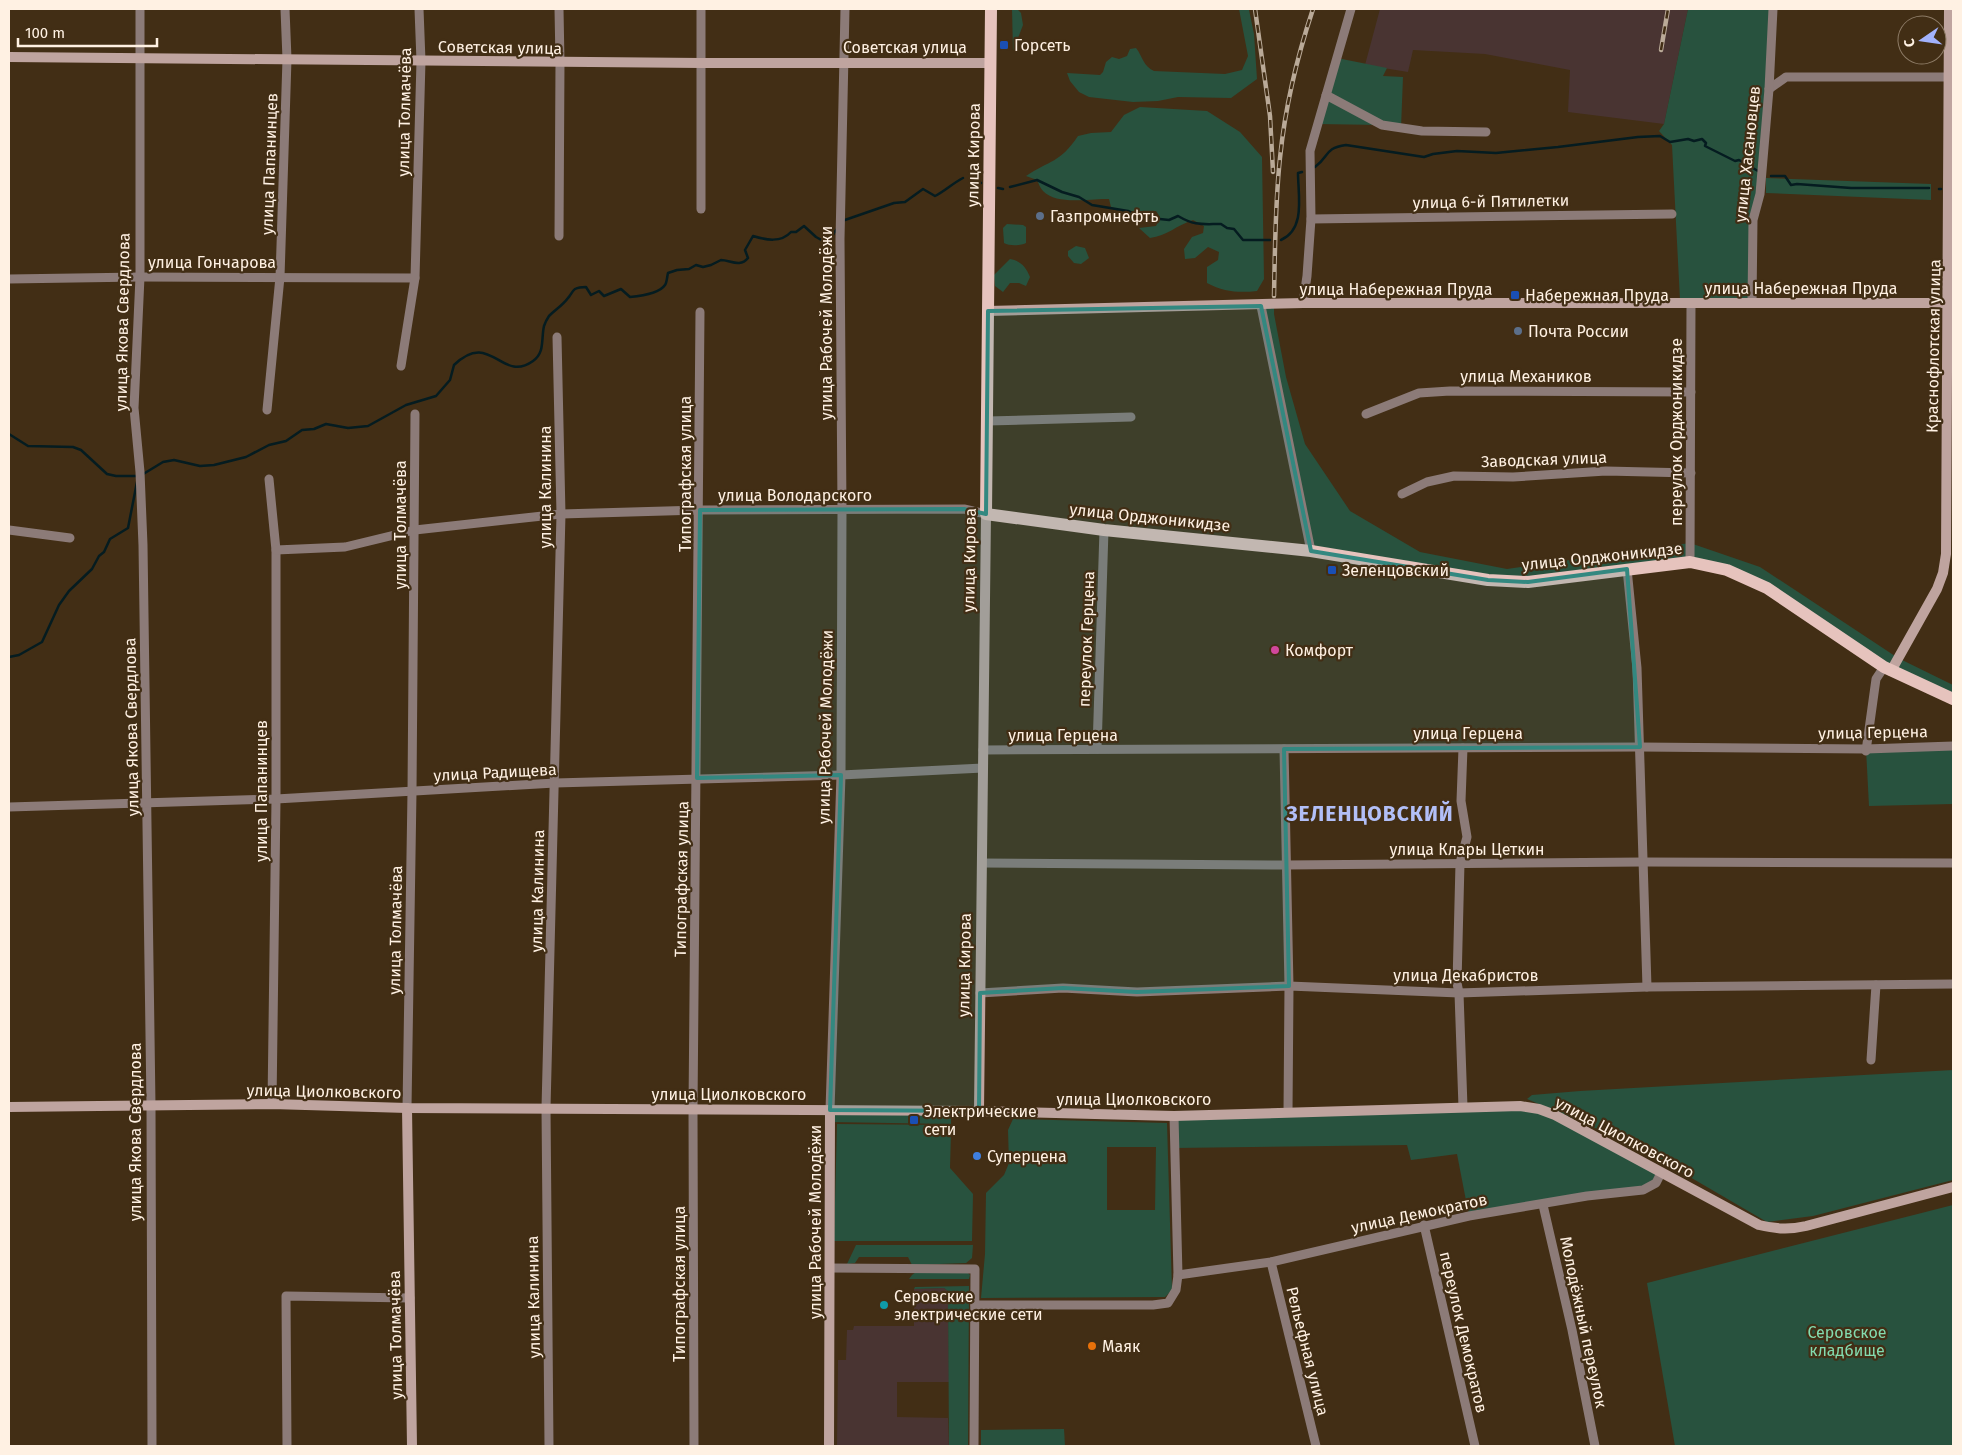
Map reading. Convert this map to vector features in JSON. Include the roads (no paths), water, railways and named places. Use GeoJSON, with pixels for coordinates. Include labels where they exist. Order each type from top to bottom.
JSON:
{"type":"FeatureCollection","features":[{"type":"Feature","properties":{"kind":"main road","name":"улица Кирова"},"geometry":{"type":"LineString","coordinates":[[986,514],[991,9]]}},
{"type":"Feature","properties":{"kind":"main road","name":"улица Орджоникидзе"},"geometry":{"type":"LineString","coordinates":[[986,514],[1104,530],[1311,551],[1488,580],[1528,582],[1690,562],[1727,570],[1767,588],[1887,669],[1953,698]]}},
{"type":"Feature","properties":{"kind":"street","name":"улица Якова Свердлова"},"geometry":{"type":"LineString","coordinates":[[140,9],[140,277],[134,408],[140,472],[143,545],[151,1105],[152,1446]]}},
{"type":"Feature","properties":{"kind":"street","name":"улица Папанинцев"},"geometry":{"type":"LineString","coordinates":[[267,410],[280,277],[287,60],[285,9]]}},
{"type":"Feature","properties":{"kind":"street","name":"улица Толмачёва"},"geometry":{"type":"LineString","coordinates":[[401,366],[415,278],[420,61],[419,9]]}},
{"type":"Feature","properties":{"kind":"street"},"geometry":{"type":"LineString","coordinates":[[559,9],[559,236]]}},
{"type":"Feature","properties":{"kind":"street"},"geometry":{"type":"LineString","coordinates":[[701,9],[701,209]]}},
{"type":"Feature","properties":{"kind":"street","name":"улица Рабочей Молодёжи"},"geometry":{"type":"LineString","coordinates":[[829,1446],[830,1110],[841,775],[840,239],[845,9]]}},
{"type":"Feature","properties":{"kind":"street"},"geometry":{"type":"LineString","coordinates":[[1303,303],[1311,219],[1310,151],[1352,9]]}},
{"type":"Feature","properties":{"kind":"street","name":"улица Хасановцев"},"geometry":{"type":"LineString","coordinates":[[1752,304],[1753,220],[1760,194],[1774,9]]}},
{"type":"Feature","properties":{"kind":"street","name":"Краснофлотская улица"},"geometry":{"type":"LineString","coordinates":[[1866,750],[1876,679],[1887,669],[1930,603],[1943,574],[1946,554],[1951,304],[1950,9]]}},
{"type":"Feature","properties":{"kind":"street","name":"Советская улица"},"geometry":{"type":"LineString","coordinates":[[9,57],[701,63],[991,63]]}},
{"type":"Feature","properties":{"kind":"street"},"geometry":{"type":"LineString","coordinates":[[1769,89],[1786,77],[1951,77]]}},
{"type":"Feature","properties":{"kind":"street"},"geometry":{"type":"LineString","coordinates":[[1326,95],[1382,125],[1422,131],[1486,132]]}},
{"type":"Feature","properties":{"kind":"street","name":"улица 6-й Пятилетки"},"geometry":{"type":"LineString","coordinates":[[1311,219],[1672,214]]}},
{"type":"Feature","properties":{"kind":"street","name":"улица Гончарова"},"geometry":{"type":"LineString","coordinates":[[9,279],[140,277],[415,278]]}},
{"type":"Feature","properties":{"kind":"street","name":"улица Набережная Пруда"},"geometry":{"type":"LineString","coordinates":[[988,311],[1261,306],[1303,303],[1951,304]]}},
{"type":"Feature","properties":{"kind":"street","name":"переулок Орджоникидзе"},"geometry":{"type":"LineString","coordinates":[[1690,562],[1691,303]]}},
{"type":"Feature","properties":{"kind":"street"},"geometry":{"type":"LineString","coordinates":[[1261,306],[1311,551]]}},
{"type":"Feature","properties":{"kind":"street","name":"Типографская улица"},"geometry":{"type":"LineString","coordinates":[[694,1446],[694,1109],[700,312]]}},
{"type":"Feature","properties":{"kind":"street","name":"улица Калинина"},"geometry":{"type":"LineString","coordinates":[[549,1446],[546,1108],[561,514],[557,338]]}},
{"type":"Feature","properties":{"kind":"street","name":"улица Механиков"},"geometry":{"type":"LineString","coordinates":[[1366,414],[1419,393],[1442,391],[1691,392]]}},
{"type":"Feature","properties":{"kind":"street","name":"улица Толмачёва"},"geometry":{"type":"LineString","coordinates":[[412,1446],[406,1108],[412,792],[415,414]]}},
{"type":"Feature","properties":{"kind":"street"},"geometry":{"type":"LineString","coordinates":[[987,421],[1131,417]]}},
{"type":"Feature","properties":{"kind":"street","name":"Заводская улица"},"geometry":{"type":"LineString","coordinates":[[1402,494],[1427,482],[1454,476],[1513,477],[1606,471],[1691,473]]}},
{"type":"Feature","properties":{"kind":"street","name":"улица Папанинцев"},"geometry":{"type":"LineString","coordinates":[[269,479],[276,550],[276,799],[272,1104]]}},
{"type":"Feature","properties":{"kind":"street","name":"улица Володарского"},"geometry":{"type":"LineString","coordinates":[[276,550],[345,547],[415,530],[561,514],[700,510],[964,510],[986,514]]}},
{"type":"Feature","properties":{"kind":"street","name":"улица Кирова"},"geometry":{"type":"LineString","coordinates":[[978,1111],[986,514]]}},
{"type":"Feature","properties":{"kind":"street"},"geometry":{"type":"LineString","coordinates":[[9,530],[70,538]]}},
{"type":"Feature","properties":{"kind":"street","name":"переулок Герцена"},"geometry":{"type":"LineString","coordinates":[[1098,749],[1104,530]]}},
{"type":"Feature","properties":{"kind":"street"},"geometry":{"type":"LineString","coordinates":[[1627,569],[1637,668],[1647,988]]}},
{"type":"Feature","properties":{"kind":"street","name":"улица Герцена"},"geometry":{"type":"LineString","coordinates":[[983,750],[1640,747],[1866,750],[1953,746]]}},
{"type":"Feature","properties":{"kind":"street"},"geometry":{"type":"LineString","coordinates":[[1462,748],[1461,801],[1467,837],[1460,863],[1457,983],[1460,993],[1464,1107]]}},
{"type":"Feature","properties":{"kind":"street"},"geometry":{"type":"LineString","coordinates":[[1284,749],[1289,986],[1288,1112]]}},
{"type":"Feature","properties":{"kind":"street","name":"улица Радищева"},"geometry":{"type":"LineString","coordinates":[[9,807],[276,799],[554,783],[841,775],[983,768]]}},
{"type":"Feature","properties":{"kind":"street","name":"улица Клары Цеткин"},"geometry":{"type":"LineString","coordinates":[[982,863],[1286,865],[1643,862],[1953,863]]}},
{"type":"Feature","properties":{"kind":"street","name":"улица Декабристов"},"geometry":{"type":"LineString","coordinates":[[980,993],[1063,988],[1137,992],[1289,986],[1460,993],[1647,988],[1953,984]]}},
{"type":"Feature","properties":{"kind":"street"},"geometry":{"type":"LineString","coordinates":[[1871,1060],[1876,985]]}},
{"type":"Feature","properties":{"kind":"street","name":"улица Циолковского"},"geometry":{"type":"LineString","coordinates":[[9,1107],[272,1104],[406,1108],[978,1111],[1174,1116],[1520,1106],[1539,1109],[1554,1116],[1759,1225],[1788,1230],[1953,1187]]}},
{"type":"Feature","properties":{"kind":"street"},"geometry":{"type":"LineString","coordinates":[[975,1305],[1144,1305],[1168,1303],[1176,1290],[1178,1275],[1174,1116]]}},
{"type":"Feature","properties":{"kind":"street","name":"улица Демократов"},"geometry":{"type":"LineString","coordinates":[[1178,1275],[1271,1262],[1469,1216],[1587,1196],[1644,1190],[1656,1183],[1661,1173]]}},
{"type":"Feature","properties":{"kind":"street","name":"Молодёжный переулок"},"geometry":{"type":"LineString","coordinates":[[1542,1204],[1572,1330],[1595,1446]]}},
{"type":"Feature","properties":{"kind":"street","name":"переулок Демократов"},"geometry":{"type":"LineString","coordinates":[[1424,1225],[1475,1446]]}},
{"type":"Feature","properties":{"kind":"street","name":"Рельефная улица"},"geometry":{"type":"LineString","coordinates":[[1271,1262],[1316,1446]]}},
{"type":"Feature","properties":{"kind":"street"},"geometry":{"type":"LineString","coordinates":[[830,1268],[975,1269],[974,1446]]}},
{"type":"Feature","properties":{"kind":"street"},"geometry":{"type":"LineString","coordinates":[[287,1446],[286,1296],[410,1298]]}},
{"type":"Feature","properties":{"kind":"waterway"},"geometry":{"type":"LineString","coordinates":[[1315,167],[1330,150],[1346,145],[1424,157],[1457,151],[1496,153],[1660,136],[1670,142],[1702,139],[1706,143],[1705,146],[1735,161],[1739,160],[1758,171]]}},
{"type":"Feature","properties":{"kind":"waterway"},"geometry":{"type":"LineString","coordinates":[[1281,240],[1289,235],[1297,220],[1299,211],[1298,173],[1302,172]]}},
{"type":"Feature","properties":{"kind":"waterway"},"geometry":{"type":"LineString","coordinates":[[1771,176],[1785,176],[1791,185],[1851,188],[1929,188]]}},
{"type":"Feature","properties":{"kind":"waterway"},"geometry":{"type":"LineString","coordinates":[[842,221],[894,203],[905,202],[923,189],[935,196],[963,178]]}},
{"type":"Feature","properties":{"kind":"waterway"},"geometry":{"type":"LineString","coordinates":[[1010,187],[1037,180],[1062,192],[1079,197],[1092,205],[1128,211],[1141,217],[1169,220],[1178,216],[1194,223],[1221,224],[1227,228],[1234,229],[1243,240],[1270,240]]}},
{"type":"Feature","properties":{"kind":"waterway"},"geometry":{"type":"LineString","coordinates":[[973,181],[981,183]]}},
{"type":"Feature","properties":{"kind":"waterway"},"geometry":{"type":"LineString","coordinates":[[998,188],[1003,189]]}},
{"type":"Feature","properties":{"kind":"waterway"},"geometry":{"type":"LineString","coordinates":[[9,434],[28,446],[73,447],[81,450],[107,474],[116,476],[140,476],[163,462],[174,460],[200,466],[214,465],[246,457],[269,445],[286,441],[302,430],[314,429],[326,424],[348,428],[368,426],[406,405],[436,396],[450,380],[454,365],[467,355],[477,352],[487,354],[512,366],[522,366],[533,361],[541,350],[544,326],[548,317],[564,303],[576,288],[586,287],[591,295],[599,291],[604,296],[621,289],[630,297],[649,294],[658,291],[665,285],[668,273],[689,269],[696,265],[703,267],[721,260],[742,263],[748,258],[745,250],[753,236],[778,239],[791,232],[796,232],[804,226],[825,242],[829,240],[837,229]]}},
{"type":"Feature","properties":{"kind":"waterway"},"geometry":{"type":"LineString","coordinates":[[9,657],[19,655],[42,642],[59,605],[69,591],[92,569],[99,556],[104,552],[110,539],[128,528],[137,482]]}},
{"type":"Feature","properties":{"kind":"railway"},"geometry":{"type":"LineString","coordinates":[[1255,9],[1270,116],[1273,172]]}},
{"type":"Feature","properties":{"kind":"railway"},"geometry":{"type":"LineString","coordinates":[[1274,296],[1276,210],[1282,139],[1292,83],[1313,9]]}},
{"type":"Feature","properties":{"kind":"railway"},"geometry":{"type":"LineString","coordinates":[[1661,50],[1668,9]]}},
{"type":"Feature","properties":{"kind":"place","name":"Горсеть"},"geometry":{"type":"Point","coordinates":[1004,45]}},
{"type":"Feature","properties":{"kind":"place","name":"Газпромнефть"},"geometry":{"type":"Point","coordinates":[1040,216]}},
{"type":"Feature","properties":{"kind":"place","name":"Набережная Пруда"},"geometry":{"type":"Point","coordinates":[1515,295]}},
{"type":"Feature","properties":{"kind":"place","name":"Почта России"},"geometry":{"type":"Point","coordinates":[1518,331]}},
{"type":"Feature","properties":{"kind":"place","name":"Зеленцовский"},"geometry":{"type":"Point","coordinates":[1332,570]}},
{"type":"Feature","properties":{"kind":"place","name":"Комфорт"},"geometry":{"type":"Point","coordinates":[1275,650]}},
{"type":"Feature","properties":{"kind":"place","name":"Электрические сети"},"geometry":{"type":"Point","coordinates":[914,1120]}},
{"type":"Feature","properties":{"kind":"place","name":"Суперцена"},"geometry":{"type":"Point","coordinates":[977,1156]}},
{"type":"Feature","properties":{"kind":"place","name":"Серовские электрические сети"},"geometry":{"type":"Point","coordinates":[884,1305]}},
{"type":"Feature","properties":{"kind":"place","name":"Маяк"},"geometry":{"type":"Point","coordinates":[1092,1346]}},
{"type":"Feature","properties":{"kind":"district","name":"ЗЕЛЕНЦОВСКИЙ"},"geometry":{"type":"Point","coordinates":[1370,814]}},
{"type":"Feature","properties":{"kind":"park label","name":"Серовское кладбище"},"geometry":{"type":"Point","coordinates":[1847,1341]}}]}
